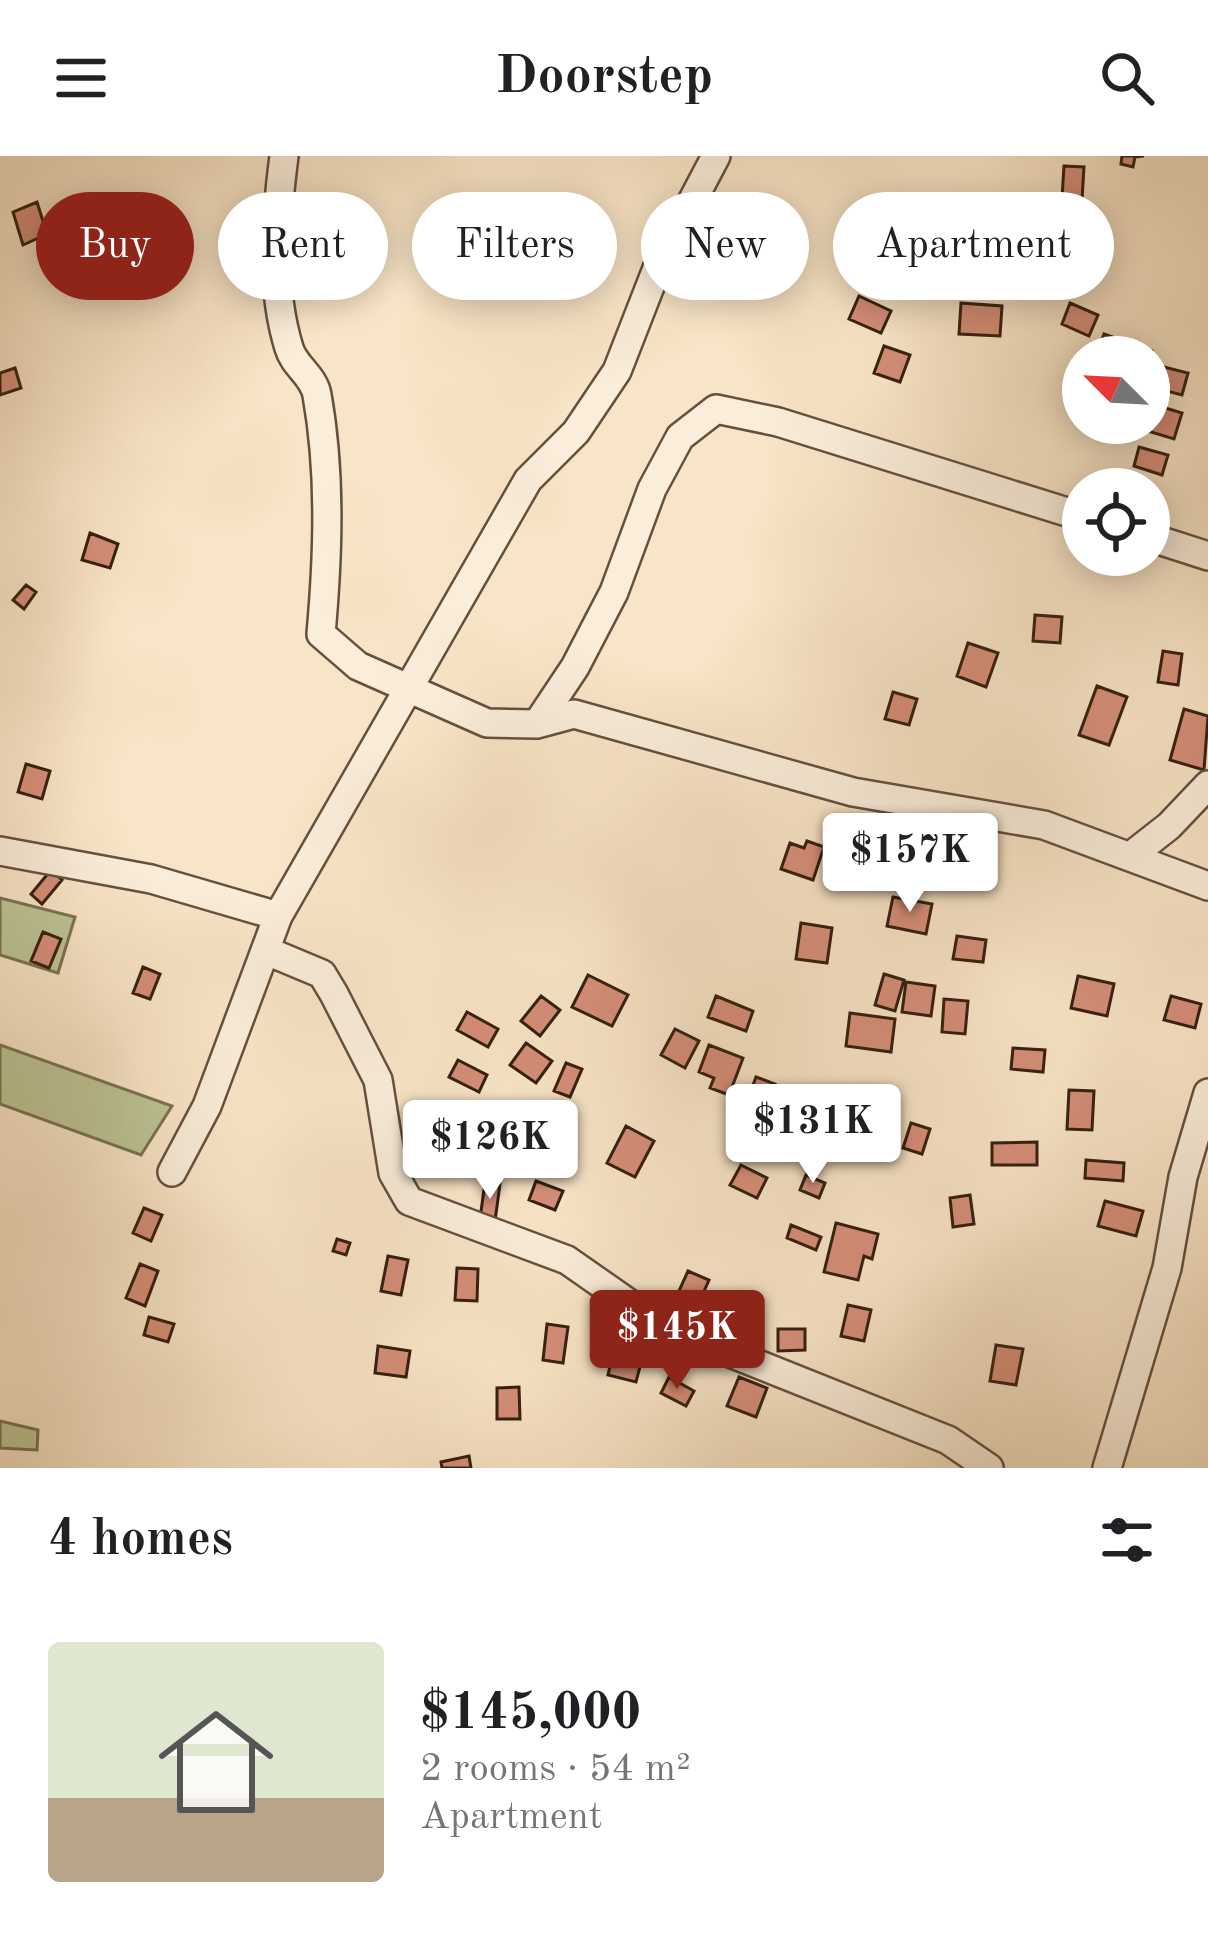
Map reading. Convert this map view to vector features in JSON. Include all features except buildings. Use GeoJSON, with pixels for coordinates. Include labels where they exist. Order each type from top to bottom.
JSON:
{"type":"FeatureCollection","features":[{"type":"Feature","properties":{"kind":"street"},"geometry":{"type":"LineString","coordinates":[[284,156],[275,208],[282,325],[291,356],[316,387],[321,428],[328,551],[321,634],[358,666],[488,723],[537,724],[574,714],[853,792],[1044,825],[1208,886]]}},
{"type":"Feature","properties":{"kind":"street"},"geometry":{"type":"LineString","coordinates":[[172,1172],[207,1106],[278,916],[528,480],[576,431],[616,371],[658,266],[716,156]]}},
{"type":"Feature","properties":{"kind":"street"},"geometry":{"type":"LineString","coordinates":[[537,724],[575,667],[614,592],[652,489],[680,437],[716,409],[778,422],[1062,510]]}},
{"type":"Feature","properties":{"kind":"street"},"geometry":{"type":"LineString","coordinates":[[1170,544],[1208,556]]}},
{"type":"Feature","properties":{"kind":"street"},"geometry":{"type":"LineString","coordinates":[[1132,855],[1169,826],[1208,785]]}},
{"type":"Feature","properties":{"kind":"street"},"geometry":{"type":"LineString","coordinates":[[0,851],[151,879],[278,916]]}},
{"type":"Feature","properties":{"kind":"street"},"geometry":{"type":"LineString","coordinates":[[267,951],[322,974],[334,994],[378,1080],[393,1174],[409,1201],[567,1260],[660,1325],[948,1440],[989,1468]]}},
{"type":"Feature","properties":{"kind":"street"},"geometry":{"type":"LineString","coordinates":[[1107,1468],[1167,1268],[1184,1177],[1208,1093]]}},
{"type":"Feature","properties":{"kind":"green space"},"geometry":{"type":"Polygon","coordinates":[[[0,898],[75,917],[58,973],[0,955],[0,898]]]}},
{"type":"Feature","properties":{"kind":"green space"},"geometry":{"type":"Polygon","coordinates":[[[0,1045],[172,1106],[141,1155],[0,1104],[0,1045]]]}},
{"type":"Feature","properties":{"kind":"green space"},"geometry":{"type":"Polygon","coordinates":[[[0,1421],[38,1430],[37,1450],[0,1448],[0,1421]]]}}]}
